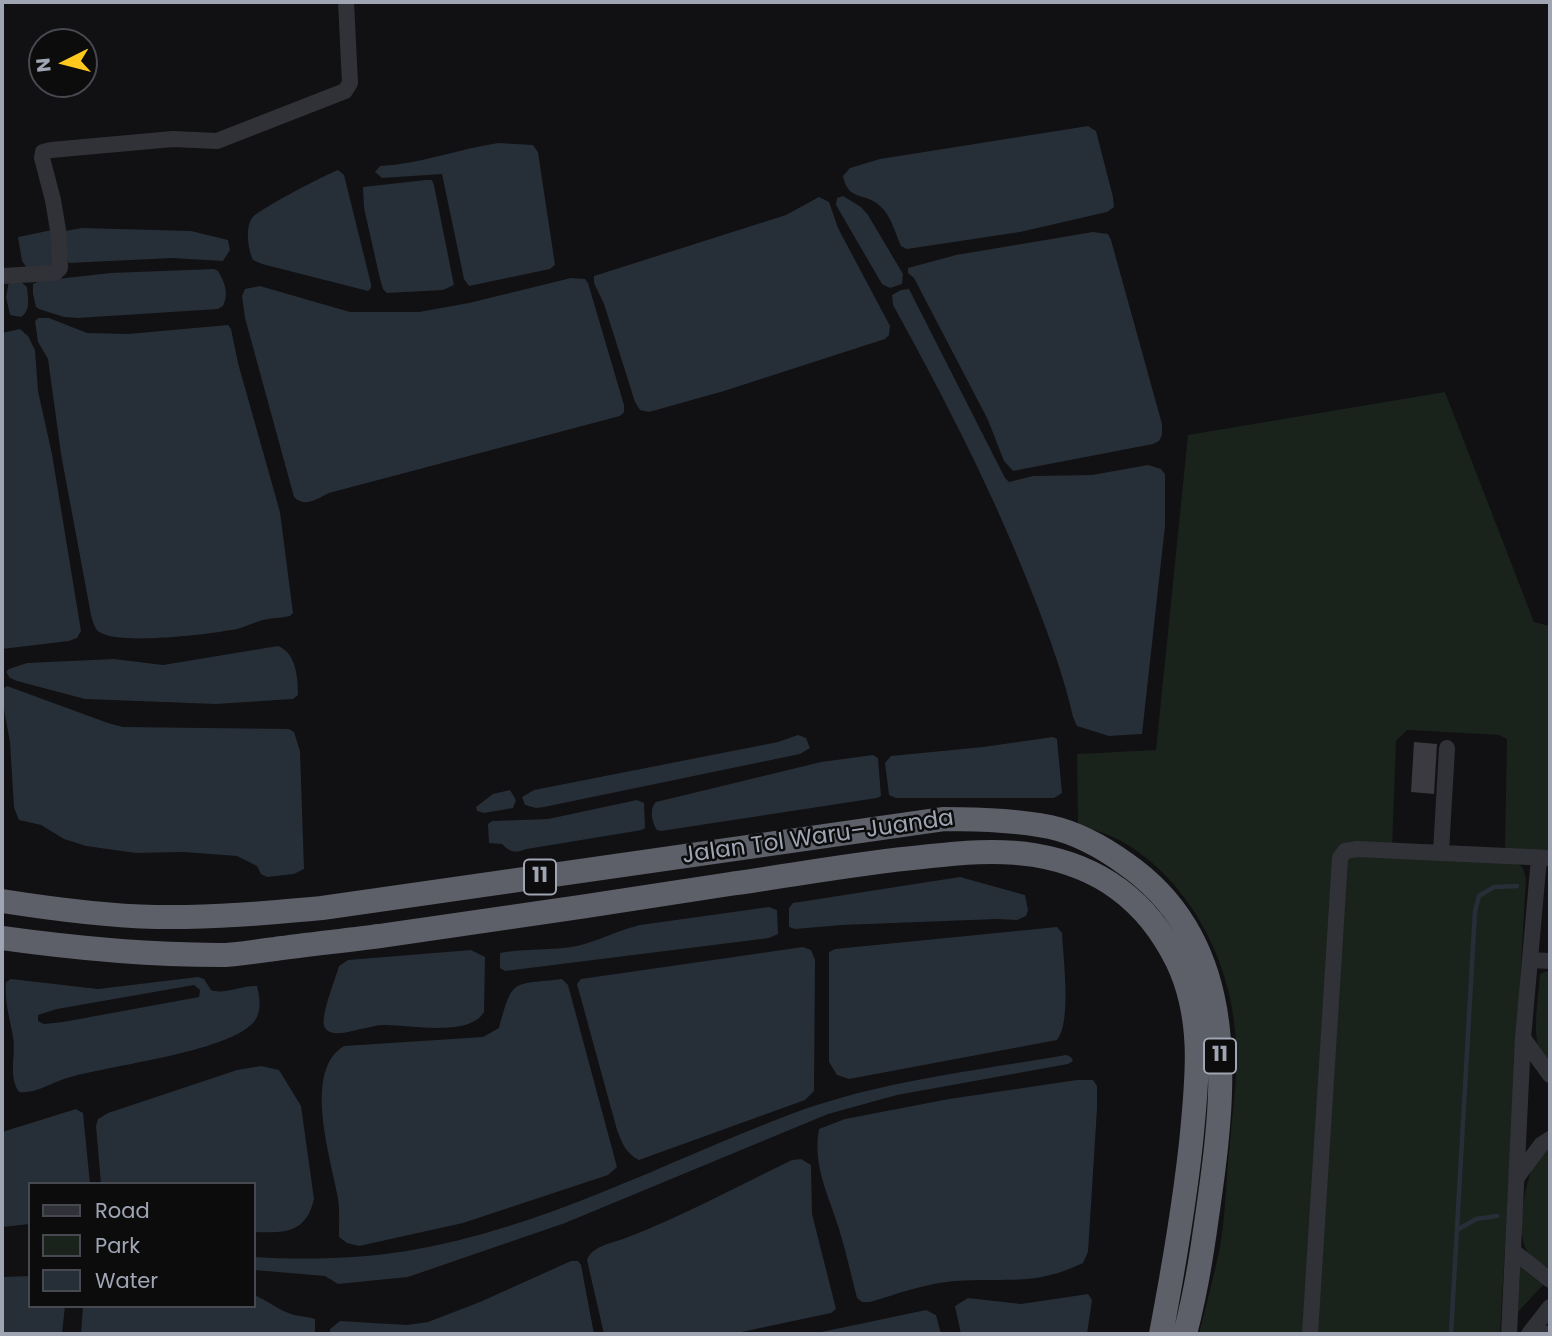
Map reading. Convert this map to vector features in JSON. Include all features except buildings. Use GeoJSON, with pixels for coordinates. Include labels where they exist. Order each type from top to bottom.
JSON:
{"type":"FeatureCollection","features":[{"type":"Feature","properties":{"kind":"highway","name":"Jalan Tol Waru–Juanda"},"geometry":{"type":"LineString","coordinates":[[2,901],[76,912],[157,917],[257,914],[322,908],[944,819],[991,819],[1052,827],[1102,847],[1146,878],[1164,897],[1195,944],[1214,998],[1222,1079],[1216,1150],[1199,1279],[1185,1334]]}},
{"type":"Feature","properties":{"kind":"highway","name":"Jalan Tol Waru–Juanda"},"geometry":{"type":"LineString","coordinates":[[2,937],[79,949],[223,955],[502,919],[889,860],[976,851],[1036,855],[1082,867],[1101,875],[1139,906],[1176,959],[1196,1026],[1198,1074],[1180,1237],[1161,1334]]}},
{"type":"Feature","properties":{"kind":"street"},"geometry":{"type":"LineString","coordinates":[[2,276],[55,273],[60,268],[59,236],[42,158],[45,150],[173,139],[217,141],[345,91],[350,83],[346,2]]}},
{"type":"Feature","properties":{"kind":"street"},"geometry":{"type":"LineString","coordinates":[[1441,852],[1447,748]]}},
{"type":"Feature","properties":{"kind":"street"},"geometry":{"type":"LineString","coordinates":[[1310,1334],[1339,864],[1342,853],[1352,849],[1545,858],[1530,960],[1523,1038],[1509,1334]]}},
{"type":"Feature","properties":{"kind":"street"},"geometry":{"type":"LineString","coordinates":[[1530,960],[1550,961]]}},
{"type":"Feature","properties":{"kind":"street"},"geometry":{"type":"LineString","coordinates":[[1523,1038],[1550,1075]]}},
{"type":"Feature","properties":{"kind":"street"},"geometry":{"type":"LineString","coordinates":[[1518,1176],[1541,1145],[1550,1139]]}},
{"type":"Feature","properties":{"kind":"street"},"geometry":{"type":"LineString","coordinates":[[1513,1251],[1550,1280]]}},
{"type":"Feature","properties":{"kind":"street"},"geometry":{"type":"LineString","coordinates":[[1529,1334],[1550,1307]]}},
{"type":"Feature","properties":{"kind":"green space"},"geometry":{"type":"Polygon","coordinates":[[[1445,392],[1534,622],[1550,626],[1550,852],[1505,849],[1507,739],[1499,735],[1407,730],[1396,741],[1392,850],[1510,856],[1523,868],[1526,879],[1500,1334],[1199,1334],[1218,1258],[1224,1221],[1235,1091],[1236,1041],[1233,1012],[1216,954],[1204,927],[1188,902],[1169,879],[1147,859],[1123,842],[1078,824],[1077,754],[1156,750],[1188,435],[1445,392]]]}},
{"type":"Feature","properties":{"kind":"green space"},"geometry":{"type":"Polygon","coordinates":[[[1550,970],[1550,1074],[1539,1051],[1536,1013],[1540,974],[1550,970]]]}},
{"type":"Feature","properties":{"kind":"green space"},"geometry":{"type":"Polygon","coordinates":[[[1550,1146],[1550,1269],[1528,1253],[1524,1244],[1522,1221],[1531,1171],[1550,1146]]]}},
{"type":"Feature","properties":{"kind":"green space"},"geometry":{"type":"Polygon","coordinates":[[[1520,1267],[1543,1285],[1518,1312],[1520,1267]]]}},
{"type":"Feature","properties":{"kind":"water"},"geometry":{"type":"Polygon","coordinates":[[[1088,126],[1096,131],[1114,207],[1107,212],[1020,232],[907,249],[901,246],[884,210],[875,202],[849,190],[843,176],[850,168],[880,159],[1088,126]]]}},
{"type":"Feature","properties":{"kind":"water"},"geometry":{"type":"Polygon","coordinates":[[[498,143],[533,145],[538,152],[555,265],[550,269],[469,286],[464,279],[442,174],[382,178],[375,172],[380,166],[498,143]]]}},
{"type":"Feature","properties":{"kind":"water"},"geometry":{"type":"Polygon","coordinates":[[[338,170],[344,175],[371,284],[368,291],[262,264],[253,260],[250,250],[248,233],[252,218],[279,200],[338,170]]]}},
{"type":"Feature","properties":{"kind":"water"},"geometry":{"type":"Polygon","coordinates":[[[432,180],[434,185],[454,285],[443,290],[387,293],[380,279],[364,208],[363,187],[432,180]]]}},
{"type":"Feature","properties":{"kind":"water"},"geometry":{"type":"Polygon","coordinates":[[[843,196],[861,207],[868,215],[903,274],[902,284],[890,288],[882,284],[836,205],[837,198],[843,196]]]}},
{"type":"Feature","properties":{"kind":"water"},"geometry":{"type":"Polygon","coordinates":[[[819,197],[829,202],[838,228],[890,326],[889,335],[885,339],[724,391],[649,412],[640,410],[635,402],[604,304],[594,283],[594,276],[786,215],[819,197]]]}},
{"type":"Feature","properties":{"kind":"water"},"geometry":{"type":"Polygon","coordinates":[[[82,228],[191,231],[228,240],[230,250],[223,261],[172,258],[69,263],[65,231],[82,228]]]}},
{"type":"Feature","properties":{"kind":"water"},"geometry":{"type":"Polygon","coordinates":[[[52,230],[54,266],[27,268],[22,261],[18,237],[52,230]]]}},
{"type":"Feature","properties":{"kind":"water"},"geometry":{"type":"Polygon","coordinates":[[[1093,232],[1108,234],[1111,240],[1162,424],[1162,435],[1159,441],[1153,444],[1013,471],[1004,461],[988,420],[914,278],[908,273],[908,268],[956,255],[1093,232]]]}},
{"type":"Feature","properties":{"kind":"water"},"geometry":{"type":"Polygon","coordinates":[[[214,269],[220,275],[226,293],[223,306],[218,309],[64,317],[36,307],[33,294],[33,284],[40,281],[110,273],[214,269]]]}},
{"type":"Feature","properties":{"kind":"water"},"geometry":{"type":"Polygon","coordinates":[[[571,278],[585,279],[588,283],[624,405],[624,412],[620,416],[329,493],[307,502],[294,497],[245,318],[242,296],[245,289],[260,286],[350,312],[419,312],[469,303],[571,278]]]}},
{"type":"Feature","properties":{"kind":"water"},"geometry":{"type":"Polygon","coordinates":[[[19,280],[27,287],[28,300],[28,308],[21,317],[10,315],[6,297],[9,281],[19,280]]]}},
{"type":"Feature","properties":{"kind":"water"},"geometry":{"type":"Polygon","coordinates":[[[909,289],[1009,482],[1033,476],[1092,475],[1148,465],[1161,469],[1165,474],[1165,526],[1142,734],[1109,736],[1077,726],[1046,629],[1004,524],[951,414],[893,305],[892,295],[909,289]]]}},
{"type":"Feature","properties":{"kind":"water"},"geometry":{"type":"Polygon","coordinates":[[[38,318],[49,318],[87,333],[128,334],[228,325],[280,512],[293,613],[290,616],[263,620],[237,629],[168,637],[128,638],[97,630],[91,615],[61,454],[48,359],[38,342],[35,321],[38,318]]]}},
{"type":"Feature","properties":{"kind":"water"},"geometry":{"type":"Polygon","coordinates":[[[20,329],[28,336],[35,350],[38,391],[52,454],[81,631],[77,638],[69,641],[2,649],[2,333],[20,329]]]}},
{"type":"Feature","properties":{"kind":"water"},"geometry":{"type":"Polygon","coordinates":[[[278,646],[289,654],[295,666],[298,695],[293,699],[216,704],[85,699],[17,681],[10,678],[6,672],[27,663],[114,659],[163,665],[278,646]]]}},
{"type":"Feature","properties":{"kind":"water"},"geometry":{"type":"Polygon","coordinates":[[[7,686],[123,727],[289,729],[294,732],[300,751],[304,869],[294,874],[267,877],[261,874],[257,866],[237,856],[183,852],[136,853],[86,846],[64,839],[41,825],[19,820],[14,808],[10,742],[2,699],[3,689],[7,686]]]}},
{"type":"Feature","properties":{"kind":"water"},"geometry":{"type":"Polygon","coordinates":[[[798,735],[806,738],[810,748],[800,754],[544,807],[525,805],[522,797],[534,790],[778,742],[798,735]]]}},
{"type":"Feature","properties":{"kind":"water"},"geometry":{"type":"Polygon","coordinates":[[[1053,737],[1057,739],[1062,793],[1054,798],[896,798],[889,795],[885,763],[891,756],[1053,737]]]}},
{"type":"Feature","properties":{"kind":"water"},"geometry":{"type":"Polygon","coordinates":[[[873,755],[878,758],[881,796],[877,798],[661,831],[657,830],[654,824],[652,812],[656,802],[821,762],[873,755]]]}},
{"type":"Feature","properties":{"kind":"water"},"geometry":{"type":"Polygon","coordinates":[[[510,790],[516,800],[513,808],[484,813],[477,811],[476,807],[493,794],[510,790]]]}},
{"type":"Feature","properties":{"kind":"water"},"geometry":{"type":"Polygon","coordinates":[[[637,800],[644,803],[645,828],[642,830],[516,852],[510,851],[502,844],[489,843],[488,824],[492,821],[548,819],[637,800]]]}},
{"type":"Feature","properties":{"kind":"water"},"geometry":{"type":"Polygon","coordinates":[[[960,877],[1025,895],[1028,910],[1026,916],[1017,920],[795,929],[789,927],[789,908],[793,903],[960,877]]]}},
{"type":"Feature","properties":{"kind":"water"},"geometry":{"type":"Polygon","coordinates":[[[769,907],[777,910],[778,934],[769,938],[505,971],[500,968],[500,953],[577,946],[640,925],[769,907]]]}},
{"type":"Feature","properties":{"kind":"water"},"geometry":{"type":"Polygon","coordinates":[[[1057,927],[1062,933],[1066,989],[1062,1031],[1057,1040],[849,1079],[837,1075],[829,1062],[829,952],[835,949],[1057,927]]]}},
{"type":"Feature","properties":{"kind":"water"},"geometry":{"type":"Polygon","coordinates":[[[803,947],[811,950],[815,960],[814,1091],[805,1100],[639,1160],[631,1155],[617,1130],[577,984],[581,979],[803,947]]]}},
{"type":"Feature","properties":{"kind":"water"},"geometry":{"type":"Polygon","coordinates":[[[471,950],[485,957],[484,1012],[476,1020],[465,1025],[437,1028],[379,1025],[332,1033],[325,1028],[326,1007],[339,966],[348,960],[471,950]]]}},
{"type":"Feature","properties":{"kind":"water"},"geometry":{"type":"Polygon","coordinates":[[[198,977],[204,979],[211,990],[216,991],[257,986],[259,1009],[254,1022],[240,1033],[219,1042],[64,1079],[31,1092],[19,1092],[14,1079],[14,1044],[6,982],[11,979],[98,989],[198,977]],[[194,985],[57,1009],[38,1015],[38,1021],[44,1024],[63,1022],[199,997],[200,990],[194,985]]]}},
{"type":"Feature","properties":{"kind":"water"},"geometry":{"type":"Polygon","coordinates":[[[562,979],[568,985],[617,1167],[608,1175],[463,1223],[359,1246],[347,1243],[339,1237],[338,1198],[325,1137],[322,1093],[325,1074],[332,1058],[344,1046],[483,1037],[499,1028],[508,1000],[517,987],[533,982],[562,979]]]}},
{"type":"Feature","properties":{"kind":"water"},"geometry":{"type":"Polygon","coordinates":[[[1066,1055],[1073,1061],[897,1095],[828,1114],[565,1223],[408,1277],[338,1284],[325,1276],[256,1270],[256,1257],[312,1259],[369,1256],[457,1241],[506,1227],[602,1192],[791,1114],[858,1093],[927,1078],[1066,1055]]]}},
{"type":"Feature","properties":{"kind":"water"},"geometry":{"type":"Polygon","coordinates":[[[261,1066],[279,1070],[301,1106],[314,1199],[310,1211],[299,1225],[284,1231],[256,1232],[256,1182],[101,1182],[96,1126],[98,1119],[108,1113],[237,1070],[261,1066]]]}},
{"type":"Feature","properties":{"kind":"water"},"geometry":{"type":"Polygon","coordinates":[[[1093,1080],[1097,1086],[1088,1252],[1083,1263],[1034,1278],[944,1282],[870,1302],[862,1302],[857,1298],[820,1168],[817,1142],[819,1129],[845,1119],[949,1099],[1093,1080]]]}},
{"type":"Feature","properties":{"kind":"water"},"geometry":{"type":"Polygon","coordinates":[[[76,1109],[83,1113],[90,1182],[28,1182],[28,1224],[2,1227],[2,1132],[76,1109]]]}},
{"type":"Feature","properties":{"kind":"water"},"geometry":{"type":"Polygon","coordinates":[[[801,1159],[811,1165],[812,1214],[836,1309],[831,1313],[732,1334],[604,1334],[587,1260],[593,1252],[687,1211],[792,1160],[801,1159]]]}},
{"type":"Feature","properties":{"kind":"water"},"geometry":{"type":"Polygon","coordinates":[[[571,1261],[578,1261],[581,1265],[594,1334],[330,1334],[330,1329],[340,1321],[407,1325],[428,1322],[571,1261]]]}},
{"type":"Feature","properties":{"kind":"water"},"geometry":{"type":"Polygon","coordinates":[[[28,1276],[28,1308],[65,1308],[62,1334],[2,1334],[2,1277],[28,1276]]]}},
{"type":"Feature","properties":{"kind":"water"},"geometry":{"type":"Polygon","coordinates":[[[1088,1294],[1092,1300],[1087,1334],[961,1334],[955,1306],[968,1298],[1021,1304],[1088,1294]]]}},
{"type":"Feature","properties":{"kind":"water"},"geometry":{"type":"Polygon","coordinates":[[[256,1296],[290,1314],[315,1319],[315,1334],[81,1334],[83,1308],[256,1308],[256,1296]]]}},
{"type":"Feature","properties":{"kind":"water"},"geometry":{"type":"Polygon","coordinates":[[[926,1310],[936,1315],[941,1334],[812,1334],[926,1310]]]}},
{"type":"Feature","properties":{"kind":"waterway"},"geometry":{"type":"LineString","coordinates":[[1451,1334],[1475,911],[1479,896],[1494,887],[1517,886]]}},
{"type":"Feature","properties":{"kind":"waterway"},"geometry":{"type":"LineString","coordinates":[[1457,1230],[1476,1219],[1497,1216]]}}]}
